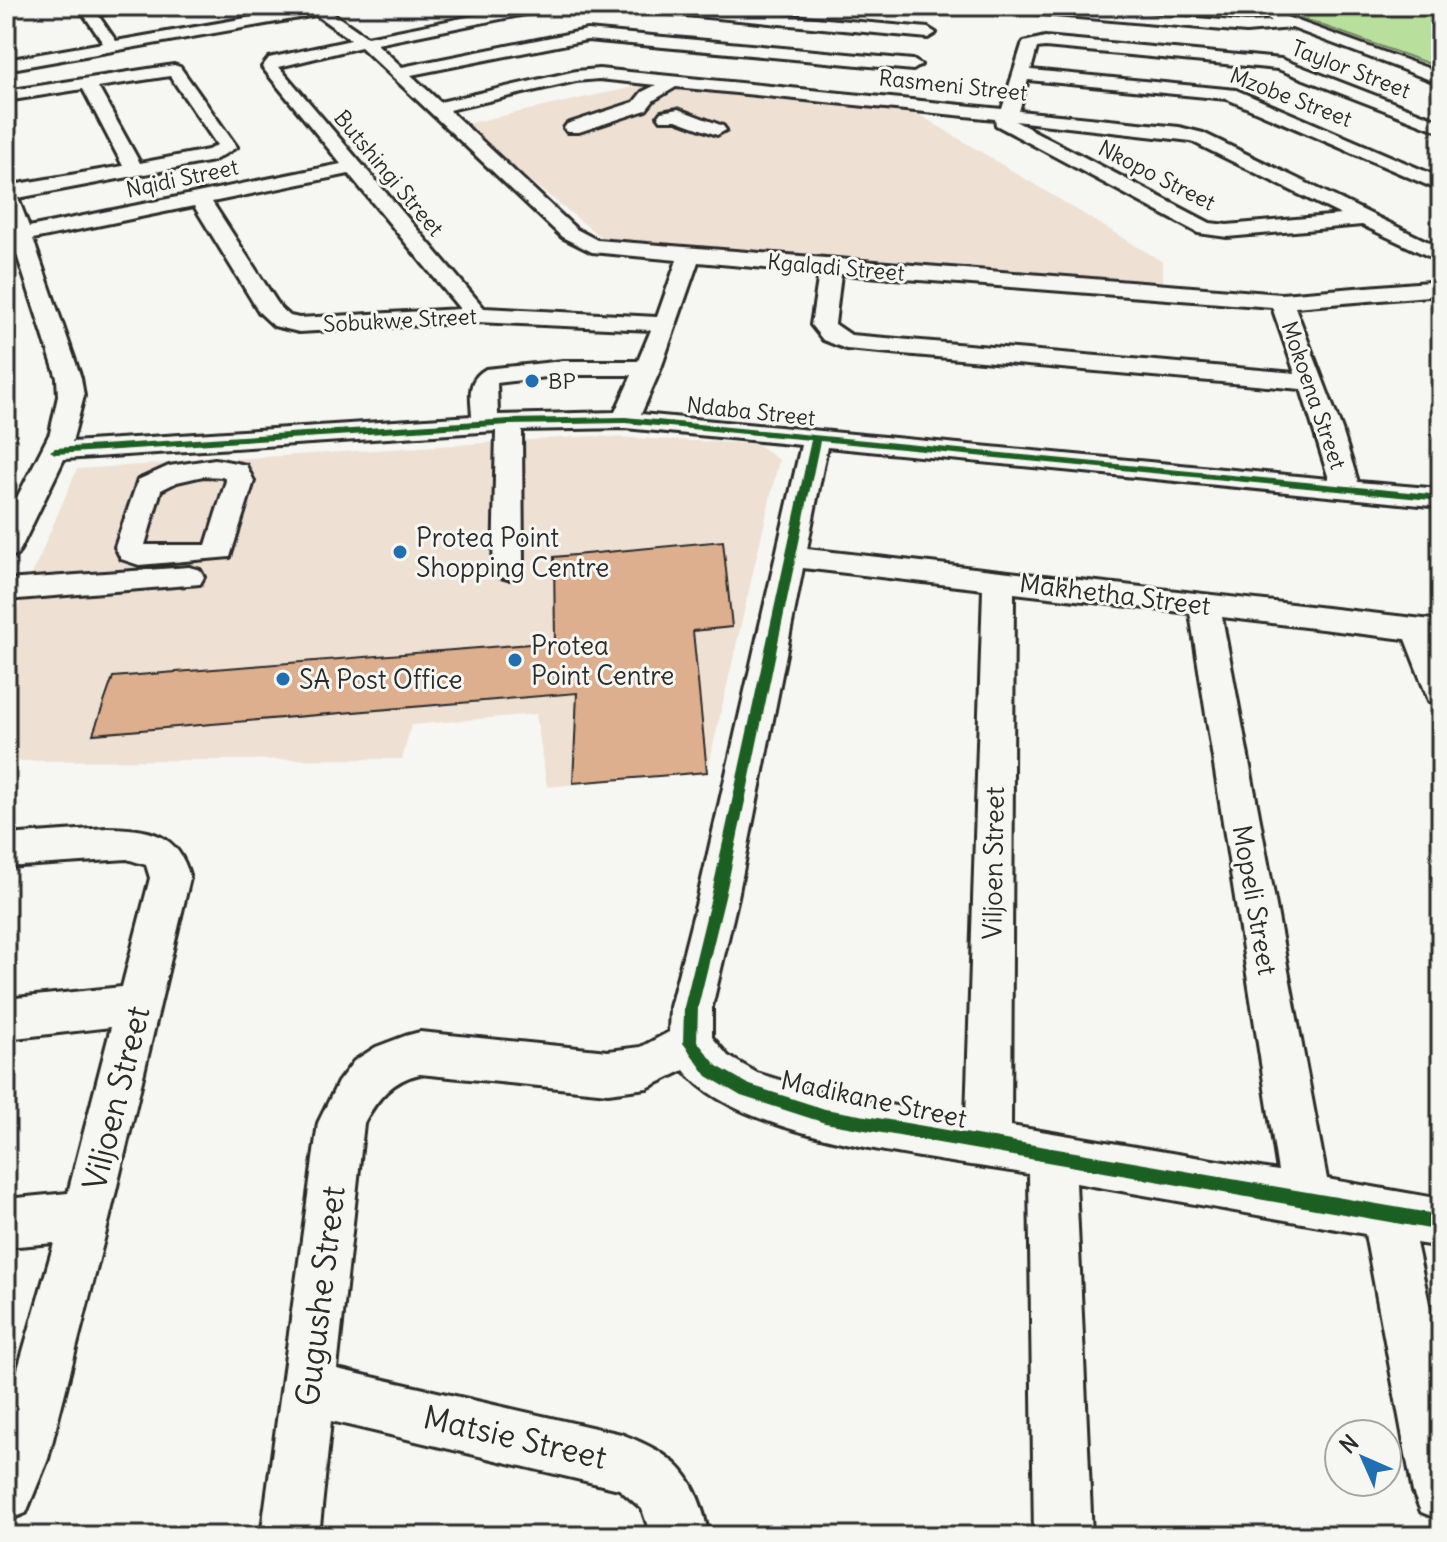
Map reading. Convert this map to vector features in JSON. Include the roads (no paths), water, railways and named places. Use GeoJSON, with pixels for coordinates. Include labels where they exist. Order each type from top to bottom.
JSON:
{"type":"FeatureCollection","features":[{"type":"Feature","properties":{"kind":"street"},"geometry":{"type":"LineString","coordinates":[[113,47],[87,9],[126,6]]}},
{"type":"Feature","properties":{"kind":"street"},"geometry":{"type":"LineString","coordinates":[[364,41],[545,6]]}},
{"type":"Feature","properties":{"kind":"street"},"geometry":{"type":"LineString","coordinates":[[632,6],[931,26],[897,104]]}},
{"type":"Feature","properties":{"kind":"street"},"geometry":{"type":"LineString","coordinates":[[999,6],[1255,27],[1291,24]]}},
{"type":"Feature","properties":{"kind":"street"},"geometry":{"type":"LineString","coordinates":[[1261,6],[1265,13],[1291,24],[1441,79]]}},
{"type":"Feature","properties":{"kind":"street"},"geometry":{"type":"LineString","coordinates":[[6,65],[329,8]]}},
{"type":"Feature","properties":{"kind":"street","name":"Kgaladi Street"},"geometry":{"type":"LineString","coordinates":[[329,8],[582,242],[601,248],[1281,301],[1441,288]]}},
{"type":"Feature","properties":{"kind":"street"},"geometry":{"type":"LineString","coordinates":[[399,72],[587,35],[913,65]]}},
{"type":"Feature","properties":{"kind":"street","name":"Butshingi Street"},"geometry":{"type":"LineString","coordinates":[[364,41],[275,61],[271,69],[477,315]]}},
{"type":"Feature","properties":{"kind":"street","name":"Taylor Street"},"geometry":{"type":"LineString","coordinates":[[1009,115],[1030,46],[1042,42],[1276,63],[1441,127]]}},
{"type":"Feature","properties":{"kind":"street"},"geometry":{"type":"LineString","coordinates":[[1343,88],[1418,70]]}},
{"type":"Feature","properties":{"kind":"street"},"geometry":{"type":"LineString","coordinates":[[6,96],[176,71],[228,147],[217,154],[6,193],[71,385],[71,408],[55,451],[6,548]]}},
{"type":"Feature","properties":{"kind":"street","name":"Rasmeni Street"},"geometry":{"type":"LineString","coordinates":[[436,108],[586,74],[1187,133],[1441,256]]}},
{"type":"Feature","properties":{"kind":"street","name":"Mzobe Street"},"geometry":{"type":"LineString","coordinates":[[1021,74],[1230,94],[1441,185]]}},
{"type":"Feature","properties":{"kind":"street"},"geometry":{"type":"LineString","coordinates":[[640,106],[644,99],[674,81]]}},
{"type":"Feature","properties":{"kind":"street"},"geometry":{"type":"LineString","coordinates":[[88,83],[134,170]]}},
{"type":"Feature","properties":{"kind":"street"},"geometry":{"type":"LineString","coordinates":[[573,128],[640,106],[667,116]]}},
{"type":"Feature","properties":{"kind":"street","name":"Nkopo Street"},"geometry":{"type":"LineString","coordinates":[[987,113],[1205,229],[1227,231],[1364,219]]}},
{"type":"Feature","properties":{"kind":"street"},"geometry":{"type":"LineString","coordinates":[[637,126],[678,114],[717,130]]}},
{"type":"Feature","properties":{"kind":"street","name":"Nqidi Street"},"geometry":{"type":"LineString","coordinates":[[21,235],[353,167]]}},
{"type":"Feature","properties":{"kind":"street","name":"Sobukwe Street"},"geometry":{"type":"LineString","coordinates":[[200,199],[271,312],[287,323],[316,325],[477,315],[666,324]]}},
{"type":"Feature","properties":{"kind":"street"},"geometry":{"type":"LineString","coordinates":[[625,420],[649,368],[689,255]]}},
{"type":"Feature","properties":{"kind":"street"},"geometry":{"type":"LineString","coordinates":[[831,267],[823,325],[831,335],[846,342],[1310,382]]}},
{"type":"Feature","properties":{"kind":"street","name":"Mokoena Street"},"geometry":{"type":"LineString","coordinates":[[1281,301],[1329,430],[1346,490]]}},
{"type":"Feature","properties":{"kind":"street"},"geometry":{"type":"LineString","coordinates":[[508,569],[498,422],[483,387],[486,379],[495,374],[563,368],[649,368]]}},
{"type":"Feature","properties":{"kind":"street","name":"Ndaba Street"},"geometry":{"type":"LineString","coordinates":[[55,451],[498,422],[625,420],[1441,498]]}},
{"type":"Feature","properties":{"kind":"street"},"geometry":{"type":"LineString","coordinates":[[690,1043],[691,1007],[718,897],[816,438]]}},
{"type":"Feature","properties":{"kind":"street","name":"Makhetha Street"},"geometry":{"type":"LineString","coordinates":[[790,557],[1430,631]]}},
{"type":"Feature","properties":{"kind":"street"},"geometry":{"type":"LineString","coordinates":[[6,590],[202,560]]}},
{"type":"Feature","properties":{"kind":"street","name":"Viljoen Street"},"geometry":{"type":"LineString","coordinates":[[988,1145],[999,580]]}},
{"type":"Feature","properties":{"kind":"street","name":"Mopeli Street"},"geometry":{"type":"LineString","coordinates":[[1204,604],[1306,1197]]}},
{"type":"Feature","properties":{"kind":"street"},"geometry":{"type":"LineString","coordinates":[[1430,631],[1441,692]]}},
{"type":"Feature","properties":{"kind":"street","name":"Viljoen Street"},"geometry":{"type":"LineString","coordinates":[[6,851],[126,842],[144,845],[161,855],[168,867],[169,886],[86,1216],[20,1459],[6,1493]]}},
{"type":"Feature","properties":{"kind":"street"},"geometry":{"type":"LineString","coordinates":[[6,1019],[139,1005]]}},
{"type":"Feature","properties":{"kind":"street","name":"Gugushe Street"},"geometry":{"type":"LineString","coordinates":[[290,1536],[341,1123],[357,1088],[378,1069],[406,1055],[431,1053],[608,1072],[647,1067],[690,1043]]}},
{"type":"Feature","properties":{"kind":"street","name":"Madikane Street"},"geometry":{"type":"LineString","coordinates":[[690,1043],[712,1071],[746,1091],[825,1116],[1052,1158],[1306,1197],[1441,1223]]}},
{"type":"Feature","properties":{"kind":"street"},"geometry":{"type":"LineString","coordinates":[[1052,1158],[1063,1536]]}},
{"type":"Feature","properties":{"kind":"street"},"geometry":{"type":"LineString","coordinates":[[1386,1214],[1441,1492]]}},
{"type":"Feature","properties":{"kind":"street"},"geometry":{"type":"LineString","coordinates":[[6,1223],[86,1216]]}},
{"type":"Feature","properties":{"kind":"street","name":"Matsie Street"},"geometry":{"type":"LineString","coordinates":[[309,1389],[621,1462],[644,1471],[661,1484],[668,1496],[680,1536]]}},
{"type":"Feature","properties":{"kind":"place","name":"BP"},"geometry":{"type":"Point","coordinates":[532,381]}},
{"type":"Feature","properties":{"kind":"place","name":"Protea Point Shopping Centre"},"geometry":{"type":"Point","coordinates":[400,552]}},
{"type":"Feature","properties":{"kind":"place","name":"Protea Point Centre"},"geometry":{"type":"Point","coordinates":[515,660]}},
{"type":"Feature","properties":{"kind":"place","name":"SA Post Office"},"geometry":{"type":"Point","coordinates":[283,679]}}]}
